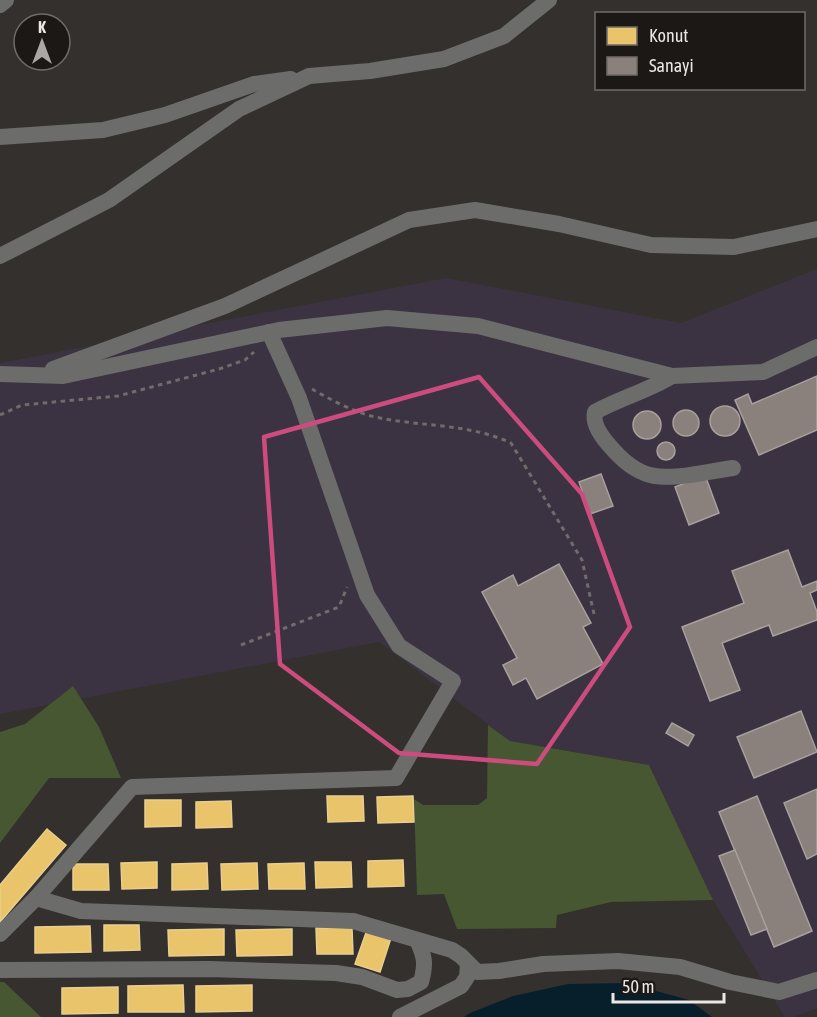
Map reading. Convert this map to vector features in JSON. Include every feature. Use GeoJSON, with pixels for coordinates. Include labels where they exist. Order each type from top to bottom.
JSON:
{"type":"FeatureCollection","features":[{"type":"Feature","properties":{"kind":"lane"},"geometry":{"type":"LineString","coordinates":[[0,5],[6,0]]}},
{"type":"Feature","properties":{"kind":"lane"},"geometry":{"type":"LineString","coordinates":[[0,137],[103,130],[165,115],[254,84],[309,76],[370,71],[444,59],[504,36],[549,0]]}},
{"type":"Feature","properties":{"kind":"lane"},"geometry":{"type":"LineString","coordinates":[[0,256],[109,200],[239,109],[309,76]]}},
{"type":"Feature","properties":{"kind":"lane"},"geometry":{"type":"LineString","coordinates":[[36,375],[225,306],[409,220],[475,210],[559,224],[651,245],[734,247],[817,229]]}},
{"type":"Feature","properties":{"kind":"lane"},"geometry":{"type":"LineString","coordinates":[[0,374],[63,376],[269,332],[387,318],[478,326],[672,376],[763,372],[817,347]]}},
{"type":"Feature","properties":{"kind":"lane"},"geometry":{"type":"LineString","coordinates":[[0,934],[36,898],[132,787],[396,778],[453,681],[399,646],[367,595],[299,398],[269,332]]}},
{"type":"Feature","properties":{"kind":"lane"},"geometry":{"type":"LineString","coordinates":[[672,376],[656,386],[615,401],[596,412],[594,418],[604,440],[622,460],[649,475],[676,476],[733,468]]}},
{"type":"Feature","properties":{"kind":"lane"},"geometry":{"type":"LineString","coordinates":[[36,898],[81,911],[353,921],[461,956],[471,971]]}},
{"type":"Feature","properties":{"kind":"lane"},"geometry":{"type":"LineString","coordinates":[[417,940],[425,966]]}},
{"type":"Feature","properties":{"kind":"lane"},"geometry":{"type":"LineString","coordinates":[[0,970],[210,969],[336,973],[362,977],[397,990],[408,989],[421,982],[425,966],[431,957],[442,948]]}},
{"type":"Feature","properties":{"kind":"lane"},"geometry":{"type":"LineString","coordinates":[[471,971],[499,971],[543,964],[618,961],[680,967],[730,982],[779,992],[817,980]]}},
{"type":"Feature","properties":{"kind":"lane"},"geometry":{"type":"LineString","coordinates":[[400,1017],[461,986],[471,971]]}},
{"type":"Feature","properties":{"kind":"path"},"geometry":{"type":"LineString","coordinates":[[0,415],[22,405],[118,396],[219,369],[245,360],[259,349],[269,332]]}},
{"type":"Feature","properties":{"kind":"path"},"geometry":{"type":"LineString","coordinates":[[289,376],[323,395],[373,417],[449,426],[491,434],[511,443],[582,560],[594,614]]}},
{"type":"Feature","properties":{"kind":"path"},"geometry":{"type":"LineString","coordinates":[[241,645],[339,607],[356,564]]}},
{"type":"Feature","properties":{"kind":"highlighted area"},"geometry":{"type":"Polygon","coordinates":[[[479,377],[582,494],[630,627],[537,764],[399,753],[280,664],[264,437],[479,377]]]}},
{"type":"Feature","properties":{"kind":"shaded area"},"geometry":{"type":"Polygon","coordinates":[[[817,269],[817,1008],[794,1017],[785,1017],[713,900],[649,765],[510,741],[379,642],[0,714],[0,363],[446,278],[681,323],[817,269]]]}},
{"type":"Feature","properties":{"kind":"green space"},"geometry":{"type":"Polygon","coordinates":[[[73,686],[99,727],[121,778],[49,778],[0,843],[0,732],[25,724],[73,686]]]}},
{"type":"Feature","properties":{"kind":"green space"},"geometry":{"type":"Polygon","coordinates":[[[488,725],[510,741],[649,765],[713,900],[611,902],[557,915],[556,928],[457,929],[444,894],[417,895],[414,799],[423,805],[478,805],[487,798],[488,725]]]}},
{"type":"Feature","properties":{"kind":"green space"},"geometry":{"type":"Polygon","coordinates":[[[0,982],[4,982],[41,1017],[0,1017],[0,982]]]}},
{"type":"Feature","properties":{"kind":"water"},"geometry":{"type":"Polygon","coordinates":[[[627,983],[689,1000],[712,1017],[464,1017],[513,996],[568,984],[627,983]]]}},
{"type":"Feature","properties":{"kind":"building: Konut"},"geometry":{"type":"Polygon","coordinates":[[[327,796],[363,796],[364,821],[328,822],[327,796]]]}},
{"type":"Feature","properties":{"kind":"building: Konut"},"geometry":{"type":"Polygon","coordinates":[[[413,796],[414,822],[378,823],[377,797],[413,796]]]}},
{"type":"Feature","properties":{"kind":"building: Konut"},"geometry":{"type":"Polygon","coordinates":[[[145,800],[181,800],[181,826],[145,827],[145,800]]]}},
{"type":"Feature","properties":{"kind":"building: Konut"},"geometry":{"type":"Polygon","coordinates":[[[231,801],[232,827],[196,828],[196,802],[231,801]]]}},
{"type":"Feature","properties":{"kind":"building: Konut"},"geometry":{"type":"Polygon","coordinates":[[[47,829],[66,845],[0,922],[0,885],[47,829]]]}},
{"type":"Feature","properties":{"kind":"building: Konut"},"geometry":{"type":"Polygon","coordinates":[[[403,860],[404,886],[368,887],[368,861],[403,860]]]}},
{"type":"Feature","properties":{"kind":"building: Konut"},"geometry":{"type":"Polygon","coordinates":[[[157,862],[157,888],[122,889],[121,863],[157,862]]]}},
{"type":"Feature","properties":{"kind":"building: Konut"},"geometry":{"type":"Polygon","coordinates":[[[315,862],[351,862],[352,887],[316,888],[315,862]]]}},
{"type":"Feature","properties":{"kind":"building: Konut"},"geometry":{"type":"Polygon","coordinates":[[[207,863],[208,889],[172,890],[172,864],[207,863]]]}},
{"type":"Feature","properties":{"kind":"building: Konut"},"geometry":{"type":"Polygon","coordinates":[[[257,863],[258,889],[222,890],[221,864],[257,863]]]}},
{"type":"Feature","properties":{"kind":"building: Konut"},"geometry":{"type":"Polygon","coordinates":[[[304,863],[305,889],[269,889],[268,864],[304,863]]]}},
{"type":"Feature","properties":{"kind":"building: Konut"},"geometry":{"type":"Polygon","coordinates":[[[73,864],[108,864],[109,890],[73,890],[73,864]]]}},
{"type":"Feature","properties":{"kind":"building: Konut"},"geometry":{"type":"Polygon","coordinates":[[[104,925],[139,925],[140,950],[104,951],[104,925]]]}},
{"type":"Feature","properties":{"kind":"building: Konut"},"geometry":{"type":"Polygon","coordinates":[[[90,926],[91,952],[35,953],[35,927],[90,926]]]}},
{"type":"Feature","properties":{"kind":"building: Konut"},"geometry":{"type":"Polygon","coordinates":[[[316,928],[352,928],[353,954],[317,954],[316,928]]]}},
{"type":"Feature","properties":{"kind":"building: Konut"},"geometry":{"type":"Polygon","coordinates":[[[224,929],[224,955],[169,956],[168,930],[224,929]]]}},
{"type":"Feature","properties":{"kind":"building: Konut"},"geometry":{"type":"Polygon","coordinates":[[[292,929],[292,955],[237,956],[236,930],[292,929]]]}},
{"type":"Feature","properties":{"kind":"building: Konut"},"geometry":{"type":"Polygon","coordinates":[[[367,930],[391,938],[380,972],[355,964],[367,930]]]}},
{"type":"Feature","properties":{"kind":"building: Konut"},"geometry":{"type":"Polygon","coordinates":[[[183,985],[184,1012],[128,1012],[128,986],[183,985]]]}},
{"type":"Feature","properties":{"kind":"building: Konut"},"geometry":{"type":"Polygon","coordinates":[[[252,985],[252,1011],[196,1012],[196,986],[252,985]]]}},
{"type":"Feature","properties":{"kind":"building: Konut"},"geometry":{"type":"Polygon","coordinates":[[[118,987],[118,1013],[62,1014],[62,988],[118,987]]]}},
{"type":"Feature","properties":{"kind":"building: Sanayi"},"geometry":{"type":"Polygon","coordinates":[[[817,376],[817,430],[759,455],[735,400],[748,394],[752,404],[817,376]]]}},
{"type":"Feature","properties":{"kind":"building: Sanayi"},"geometry":{"type":"Polygon","coordinates":[[[725,406],[736,410],[740,421],[736,432],[725,436],[714,432],[710,421],[714,410],[725,406]]]}},
{"type":"Feature","properties":{"kind":"building: Sanayi"},"geometry":{"type":"Polygon","coordinates":[[[686,410],[695,414],[699,423],[695,432],[686,436],[677,432],[673,423],[677,414],[686,410]]]}},
{"type":"Feature","properties":{"kind":"building: Sanayi"},"geometry":{"type":"Polygon","coordinates":[[[647,411],[657,415],[661,425],[657,435],[647,439],[637,435],[633,425],[637,415],[647,411]]]}},
{"type":"Feature","properties":{"kind":"building: Sanayi"},"geometry":{"type":"Polygon","coordinates":[[[666,442],[672,445],[675,451],[672,457],[666,460],[660,457],[657,451],[660,445],[666,442]]]}},
{"type":"Feature","properties":{"kind":"building: Sanayi"},"geometry":{"type":"Polygon","coordinates":[[[601,474],[613,506],[590,514],[579,482],[601,474]]]}},
{"type":"Feature","properties":{"kind":"building: Sanayi"},"geometry":{"type":"Polygon","coordinates":[[[705,475],[719,513],[689,525],[675,487],[705,475]]]}},
{"type":"Feature","properties":{"kind":"building: Sanayi"},"geometry":{"type":"Polygon","coordinates":[[[788,550],[802,587],[817,581],[817,590],[810,593],[817,612],[817,620],[773,636],[769,625],[722,643],[740,690],[710,701],[682,627],[744,603],[732,571],[788,550]]]}},
{"type":"Feature","properties":{"kind":"building: Sanayi"},"geometry":{"type":"Polygon","coordinates":[[[559,564],[591,623],[583,627],[603,664],[537,699],[526,678],[513,685],[503,665],[517,658],[482,592],[513,575],[518,586],[559,564]]]}},
{"type":"Feature","properties":{"kind":"building: Sanayi"},"geometry":{"type":"Polygon","coordinates":[[[801,711],[817,752],[754,778],[737,737],[801,711]]]}},
{"type":"Feature","properties":{"kind":"building: Sanayi"},"geometry":{"type":"Polygon","coordinates":[[[672,723],[694,735],[688,746],[666,733],[672,723]]]}},
{"type":"Feature","properties":{"kind":"building: Sanayi"},"geometry":{"type":"Polygon","coordinates":[[[817,789],[817,854],[807,859],[784,803],[817,789]]]}},
{"type":"Feature","properties":{"kind":"building: Sanayi"},"geometry":{"type":"Polygon","coordinates":[[[757,796],[812,931],[774,947],[719,812],[757,796]]]}},
{"type":"Feature","properties":{"kind":"building: Sanayi"},"geometry":{"type":"Polygon","coordinates":[[[735,850],[767,929],[751,935],[719,856],[735,850]]]}}]}
